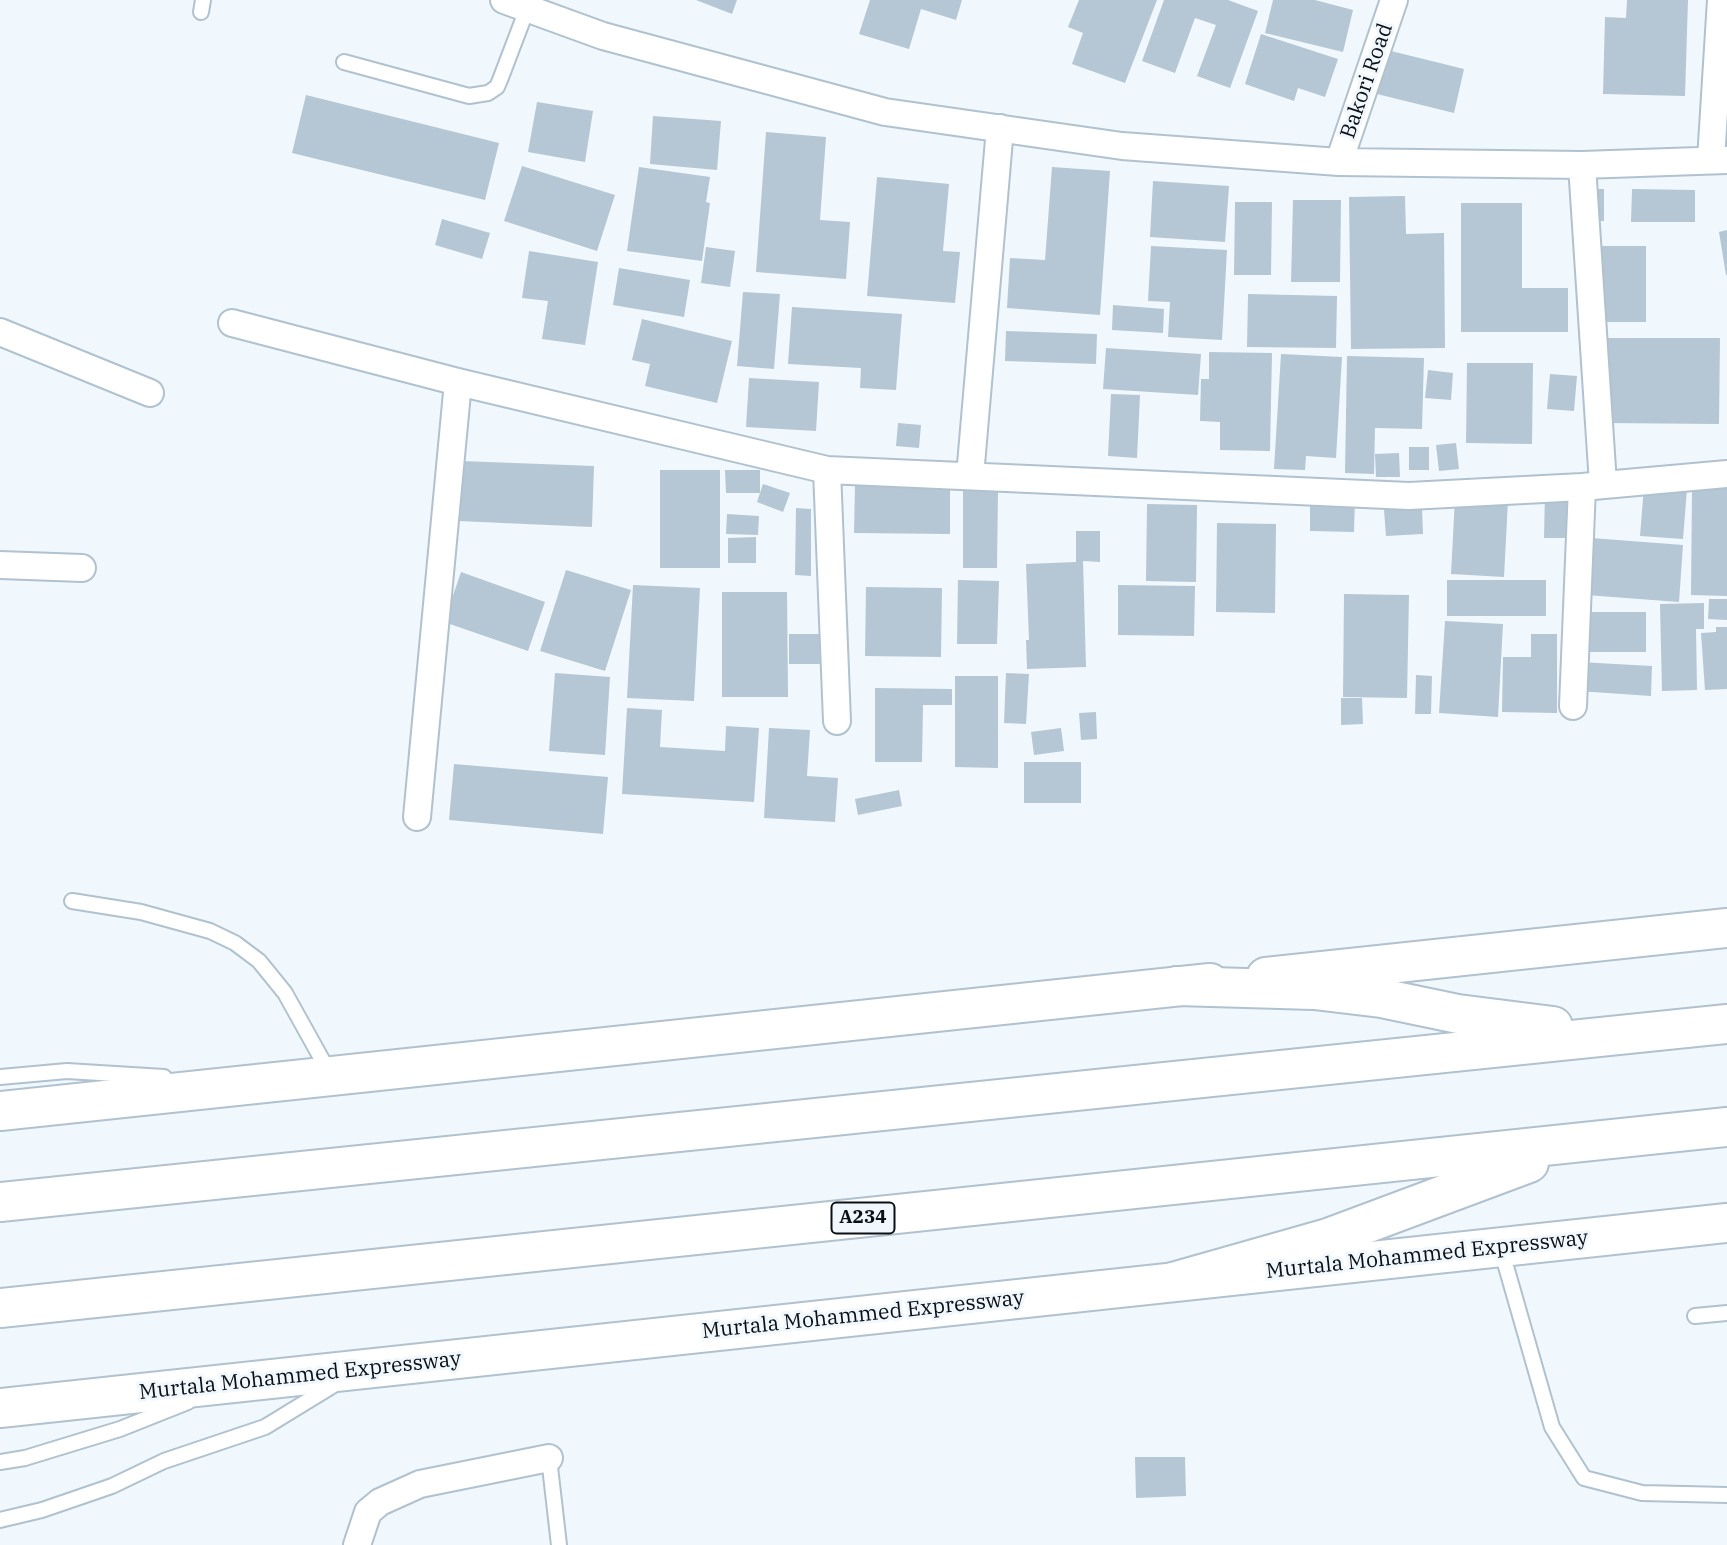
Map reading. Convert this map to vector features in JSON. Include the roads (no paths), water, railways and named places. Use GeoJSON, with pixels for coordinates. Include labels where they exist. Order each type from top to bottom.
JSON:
{"type":"FeatureCollection","features":[{"type":"Feature","properties":{"kind":"highway"},"geometry":{"type":"LineString","coordinates":[[0,1111],[1727,928]]}},
{"type":"Feature","properties":{"kind":"highway"},"geometry":{"type":"LineString","coordinates":[[1177,986],[1314,990],[1381,998],[1536,1026],[1667,1030]]}},
{"type":"Feature","properties":{"kind":"highway"},"geometry":{"type":"LineString","coordinates":[[0,1202],[1727,1024]]}},
{"type":"Feature","properties":{"kind":"highway","name":"A234"},"geometry":{"type":"LineString","coordinates":[[0,1308],[1727,1127]]}},
{"type":"Feature","properties":{"kind":"highway"},"geometry":{"type":"LineString","coordinates":[[1172,1282],[1328,1238],[1497,1173],[1593,1141]]}},
{"type":"Feature","properties":{"kind":"highway","name":"Murtala Mohammed Expressway"},"geometry":{"type":"LineString","coordinates":[[0,1408],[1727,1223]]}},
{"type":"Feature","properties":{"kind":"street","name":"Bakori Road"},"geometry":{"type":"LineString","coordinates":[[1339,162],[1394,0]]}},
{"type":"Feature","properties":{"kind":"street"},"geometry":{"type":"LineString","coordinates":[[516,4],[603,36],[885,112],[1122,146],[1339,162],[1582,165],[1719,160],[1721,0]]}},
{"type":"Feature","properties":{"kind":"street"},"geometry":{"type":"LineString","coordinates":[[970,476],[1000,128]]}},
{"type":"Feature","properties":{"kind":"street"},"geometry":{"type":"LineString","coordinates":[[1573,706],[1593,485],[1582,165]]}},
{"type":"Feature","properties":{"kind":"street"},"geometry":{"type":"LineString","coordinates":[[232,323],[458,382],[827,470],[1409,496],[1727,474]]}},
{"type":"Feature","properties":{"kind":"street"},"geometry":{"type":"LineString","coordinates":[[0,332],[150,393]]}},
{"type":"Feature","properties":{"kind":"street"},"geometry":{"type":"LineString","coordinates":[[417,817],[458,382]]}},
{"type":"Feature","properties":{"kind":"street"},"geometry":{"type":"LineString","coordinates":[[827,470],[837,721]]}},
{"type":"Feature","properties":{"kind":"street"},"geometry":{"type":"LineString","coordinates":[[0,565],[82,568]]}},
{"type":"Feature","properties":{"kind":"street"},"geometry":{"type":"LineString","coordinates":[[357,1545],[368,1512],[380,1502],[420,1484],[549,1458]]}},
{"type":"Feature","properties":{"kind":"lane"},"geometry":{"type":"LineString","coordinates":[[344,62],[469,96],[488,93],[497,87],[516,4]]}},
{"type":"Feature","properties":{"kind":"lane"},"geometry":{"type":"LineString","coordinates":[[72,901],[141,912],[210,931],[235,943],[259,961],[285,993],[331,1076]]}},
{"type":"Feature","properties":{"kind":"lane"},"geometry":{"type":"LineString","coordinates":[[0,1077],[67,1071],[260,1083]]}},
{"type":"Feature","properties":{"kind":"lane"},"geometry":{"type":"LineString","coordinates":[[1500,1247],[1552,1427],[1584,1478],[1642,1493],[1727,1495]]}},
{"type":"Feature","properties":{"kind":"lane"},"geometry":{"type":"LineString","coordinates":[[1695,1315],[1727,1313]]}},
{"type":"Feature","properties":{"kind":"lane"},"geometry":{"type":"LineString","coordinates":[[0,1520],[42,1510],[112,1486],[164,1461],[265,1427],[359,1370]]}},
{"type":"Feature","properties":{"kind":"lane"},"geometry":{"type":"LineString","coordinates":[[0,1462],[25,1458],[120,1429],[237,1382]]}},
{"type":"Feature","properties":{"kind":"lane"},"geometry":{"type":"LineString","coordinates":[[549,1458],[559,1545]]}}]}
